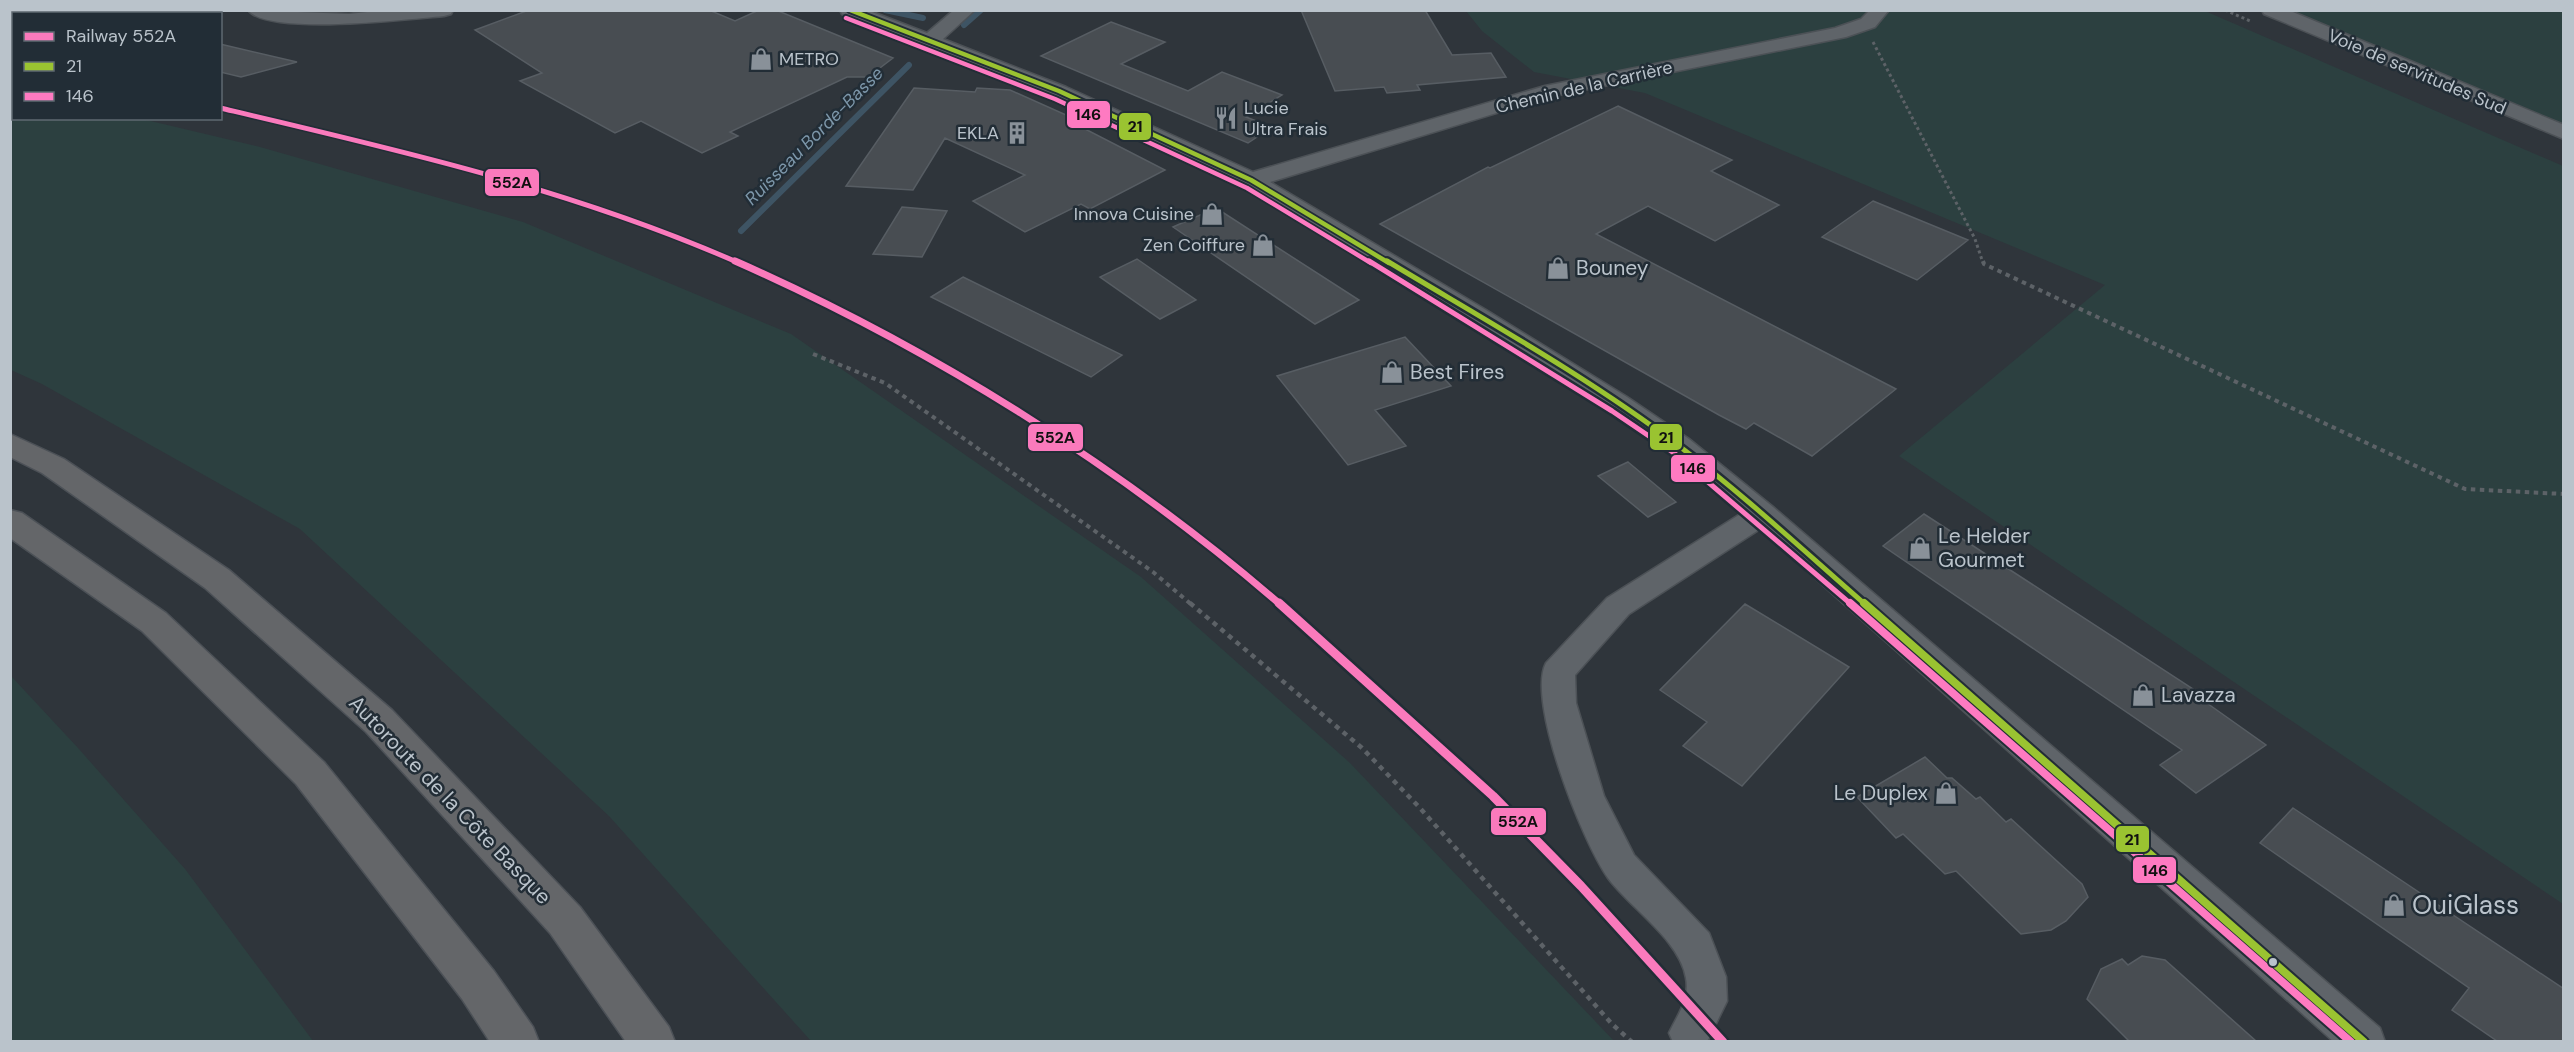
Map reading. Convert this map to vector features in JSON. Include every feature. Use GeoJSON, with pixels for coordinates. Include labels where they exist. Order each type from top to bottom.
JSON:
{"type":"FeatureCollection","features":[{"type":"Feature","properties":{"kind":"highway","name":"Autoroute de la Côte Basque"},"geometry":{"type":"LineString","coordinates":[[10,444],[53,466],[217,579],[379,721],[565,920],[653,1041]]}},
{"type":"Feature","properties":{"kind":"highway"},"geometry":{"type":"LineString","coordinates":[[10,521],[154,622],[310,773],[478,985],[517,1041]]}},
{"type":"Feature","properties":{"kind":"street"},"geometry":{"type":"LineString","coordinates":[[256,10],[268,15],[349,20],[444,10]]}},
{"type":"Feature","properties":{"kind":"street"},"geometry":{"type":"LineString","coordinates":[[849,10],[1059,91],[1251,180],[1477,315],[1617,403],[1679,446],[1762,513],[2365,1041]]}},
{"type":"Feature","properties":{"kind":"street"},"geometry":{"type":"LineString","coordinates":[[928,42],[966,10]]}},
{"type":"Feature","properties":{"kind":"street","name":"Chemin de la Carrière"},"geometry":{"type":"LineString","coordinates":[[1251,180],[1545,92],[1839,33],[1865,25],[1878,16],[1880,10]]}},
{"type":"Feature","properties":{"kind":"street","name":"Voie de servitudes Sud"},"geometry":{"type":"LineString","coordinates":[[2271,10],[2564,133]]}},
{"type":"Feature","properties":{"kind":"street"},"geometry":{"type":"LineString","coordinates":[[1690,1033],[1707,1001],[1706,977],[1695,946],[1621,866],[1586,798],[1559,703],[1558,672],[1618,606],[1762,513]]}},
{"type":"Feature","properties":{"kind":"path"},"geometry":{"type":"LineString","coordinates":[[1865,25],[1975,238],[1984,264],[2465,489],[2564,494]]}},
{"type":"Feature","properties":{"kind":"path"},"geometry":{"type":"LineString","coordinates":[[813,354],[885,383],[1153,572],[1362,748],[1428,816],[1604,1016],[1632,1041]]}},
{"type":"Feature","properties":{"kind":"green space"},"geometry":{"type":"Polygon","coordinates":[[[1466,11],[2205,11],[2563,166],[2563,904],[1899,456],[2105,285],[1645,93],[1534,72],[1482,31],[1466,11]]]}},
{"type":"Feature","properties":{"kind":"green space"},"geometry":{"type":"Polygon","coordinates":[[[2274,11],[2563,11],[2563,131],[2274,11]]]}},
{"type":"Feature","properties":{"kind":"green space"},"geometry":{"type":"Polygon","coordinates":[[[11,87],[12,120],[146,120],[260,147],[523,222],[791,334],[1141,577],[1350,763],[1614,1041],[811,1041],[609,816],[300,529],[42,384],[11,370],[11,87]]]}},
{"type":"Feature","properties":{"kind":"green space"},"geometry":{"type":"Polygon","coordinates":[[[11,676],[185,869],[313,1041],[11,1041],[11,676]]]}},
{"type":"Feature","properties":{"kind":"building"},"geometry":{"type":"Polygon","coordinates":[[[529,10],[709,10],[735,21],[759,10],[776,10],[893,58],[868,77],[847,77],[730,132],[738,136],[702,153],[641,121],[615,133],[520,81],[542,73],[475,30],[529,10]]]}},
{"type":"Feature","properties":{"kind":"building"},"geometry":{"type":"Polygon","coordinates":[[[1301,10],[1425,10],[1452,55],[1491,53],[1506,77],[1417,85],[1420,90],[1387,93],[1384,87],[1335,91],[1301,10]]]}},
{"type":"Feature","properties":{"kind":"building"},"geometry":{"type":"Polygon","coordinates":[[[1111,22],[1165,42],[1121,64],[1188,91],[1222,72],[1282,95],[1246,117],[1272,127],[1248,143],[1041,56],[1111,22]]]}},
{"type":"Feature","properties":{"kind":"building"},"geometry":{"type":"Polygon","coordinates":[[[222,44],[297,62],[241,77],[222,72],[222,44]]]}},
{"type":"Feature","properties":{"kind":"building"},"geometry":{"type":"Polygon","coordinates":[[[914,88],[975,92],[977,88],[1010,90],[1093,127],[1087,130],[1165,170],[1090,209],[1081,204],[1025,232],[973,201],[1025,175],[945,138],[913,190],[846,186],[914,88]]]}},
{"type":"Feature","properties":{"kind":"building"},"geometry":{"type":"Polygon","coordinates":[[[1618,106],[1732,160],[1711,171],[1779,205],[1715,241],[1648,206],[1596,234],[1896,389],[1812,456],[1754,423],[1746,429],[1719,415],[1380,224],[1488,167],[1618,106]]]}},
{"type":"Feature","properties":{"kind":"building"},"geometry":{"type":"Polygon","coordinates":[[[1873,201],[1968,240],[1917,280],[1822,237],[1873,201]]]}},
{"type":"Feature","properties":{"kind":"building"},"geometry":{"type":"Polygon","coordinates":[[[902,207],[947,211],[922,257],[873,254],[902,207]]]}},
{"type":"Feature","properties":{"kind":"building"},"geometry":{"type":"Polygon","coordinates":[[[1216,208],[1359,300],[1315,324],[1173,227],[1216,208]]]}},
{"type":"Feature","properties":{"kind":"building"},"geometry":{"type":"Polygon","coordinates":[[[1137,259],[1196,300],[1160,319],[1100,277],[1137,259]]]}},
{"type":"Feature","properties":{"kind":"building"},"geometry":{"type":"Polygon","coordinates":[[[963,277],[1122,355],[1091,377],[931,297],[963,277]]]}},
{"type":"Feature","properties":{"kind":"building"},"geometry":{"type":"Polygon","coordinates":[[[1405,337],[1451,386],[1375,410],[1406,446],[1348,465],[1277,376],[1405,337]]]}},
{"type":"Feature","properties":{"kind":"building"},"geometry":{"type":"Polygon","coordinates":[[[1628,462],[1676,502],[1648,517],[1598,476],[1628,462]]]}},
{"type":"Feature","properties":{"kind":"building"},"geometry":{"type":"Polygon","coordinates":[[[1924,514],[2207,698],[2204,701],[2266,745],[2196,793],[2160,765],[2182,750],[1883,546],[1924,514]]]}},
{"type":"Feature","properties":{"kind":"building"},"geometry":{"type":"Polygon","coordinates":[[[1745,604],[1849,667],[1742,786],[1683,746],[1707,722],[1660,690],[1745,604]]]}},
{"type":"Feature","properties":{"kind":"building"},"geometry":{"type":"Polygon","coordinates":[[[1925,757],[1947,778],[1952,778],[1976,799],[1980,797],[2006,822],[2011,819],[2082,884],[2088,897],[2066,921],[2051,930],[2021,934],[1956,871],[1945,874],[1903,834],[1896,838],[1857,797],[1925,757]]]}},
{"type":"Feature","properties":{"kind":"building"},"geometry":{"type":"Polygon","coordinates":[[[2293,808],[2564,989],[2564,1041],[2497,1041],[2452,1010],[2469,988],[2260,843],[2293,808]]]}},
{"type":"Feature","properties":{"kind":"building"},"geometry":{"type":"Polygon","coordinates":[[[2142,956],[2165,960],[2256,1041],[2129,1041],[2087,999],[2101,969],[2122,959],[2128,965],[2142,956]]]}},
{"type":"Feature","properties":{"kind":"waterway"},"geometry":{"type":"LineString","coordinates":[[885,10],[923,18]]}},
{"type":"Feature","properties":{"kind":"waterway","name":"Ruisseau Borde-Basse"},"geometry":{"type":"LineString","coordinates":[[964,25],[981,10]]}},
{"type":"Feature","properties":{"kind":"waterway","name":"Ruisseau Borde-Basse"},"geometry":{"type":"LineString","coordinates":[[741,231],[909,65]]}},
{"type":"Feature","properties":{"kind":"rail line","name":"552A"},"geometry":{"type":"LineString","coordinates":[[222,108],[416,155],[480,173],[608,212],[671,235],[779,280],[824,302],[912,349],[998,400],[1173,517],[1255,583],[1382,694],[1462,766],[1523,826],[1610,917],[1723,1042]]}},
{"type":"Feature","properties":{"kind":"transit line","name":"21"},"geometry":{"type":"LineString","coordinates":[[850,10],[1059,91],[1251,180],[1477,315],[1617,403],[1679,446],[1762,514],[2364,1042]]}},
{"type":"Feature","properties":{"kind":"transit line","name":"146"},"geometry":{"type":"LineString","coordinates":[[846,18],[1055,99],[1247,188],[1472,323],[1674,453],[1756,521],[2351,1042]]}},
{"type":"Feature","properties":{"kind":"place","name":"METRO"},"geometry":{"type":"Point","coordinates":[761,59]}},
{"type":"Feature","properties":{"kind":"place","name":"Lucie Ultra Frais"},"geometry":{"type":"Point","coordinates":[1226,118]}},
{"type":"Feature","properties":{"kind":"place","name":"EKLA"},"geometry":{"type":"Point","coordinates":[1017,133]}},
{"type":"Feature","properties":{"kind":"place","name":"Innova Cuisine"},"geometry":{"type":"Point","coordinates":[1212,214]}},
{"type":"Feature","properties":{"kind":"place","name":"Zen Coiffure"},"geometry":{"type":"Point","coordinates":[1263,245]}},
{"type":"Feature","properties":{"kind":"place","name":"Bouney"},"geometry":{"type":"Point","coordinates":[1558,268]}},
{"type":"Feature","properties":{"kind":"place","name":"Best Fires"},"geometry":{"type":"Point","coordinates":[1392,372]}},
{"type":"Feature","properties":{"kind":"place","name":"Le Helder Gourmet"},"geometry":{"type":"Point","coordinates":[1920,548]}},
{"type":"Feature","properties":{"kind":"place","name":"Lavazza"},"geometry":{"type":"Point","coordinates":[2143,695]}},
{"type":"Feature","properties":{"kind":"place","name":"Le Duplex"},"geometry":{"type":"Point","coordinates":[1946,793]}},
{"type":"Feature","properties":{"kind":"place","name":"OuiGlass"},"geometry":{"type":"Point","coordinates":[2394,905]}}]}
